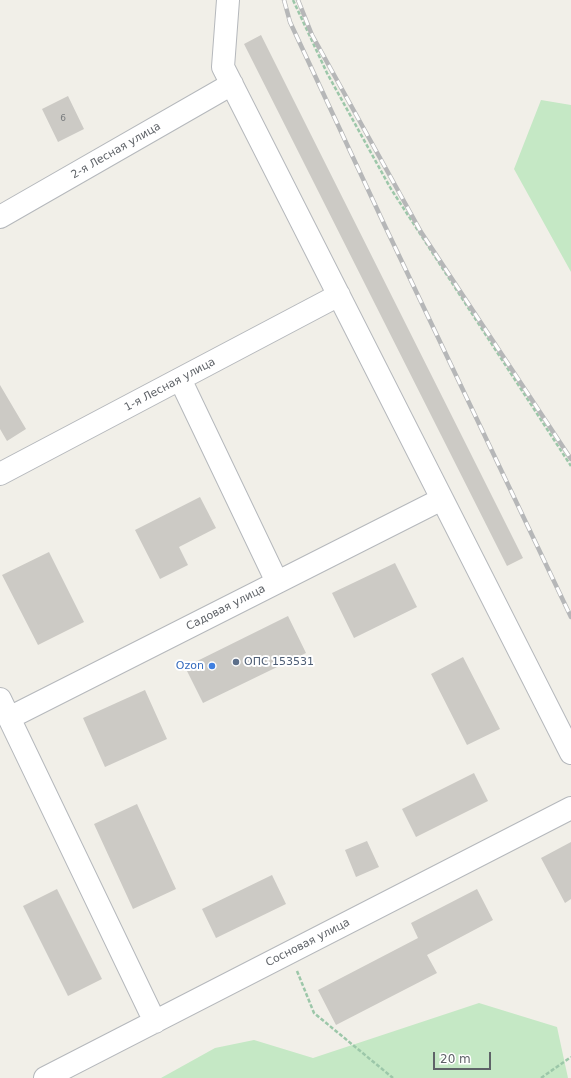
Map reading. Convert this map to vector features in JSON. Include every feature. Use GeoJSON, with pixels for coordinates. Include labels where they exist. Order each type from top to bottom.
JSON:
{"type":"FeatureCollection","features":[{"type":"Feature","properties":{"kind":"street"},"geometry":{"type":"LineString","coordinates":[[228,0],[224,67],[571,753]]}},
{"type":"Feature","properties":{"kind":"street","name":"2-я Лесная улица"},"geometry":{"type":"LineString","coordinates":[[0,217],[232,84]]}},
{"type":"Feature","properties":{"kind":"street","name":"1-я Лесная улица"},"geometry":{"type":"LineString","coordinates":[[0,474],[339,295]]}},
{"type":"Feature","properties":{"kind":"street"},"geometry":{"type":"LineString","coordinates":[[180,379],[277,582]]}},
{"type":"Feature","properties":{"kind":"street","name":"Садовая улица"},"geometry":{"type":"LineString","coordinates":[[5,708],[277,582],[442,499]]}},
{"type":"Feature","properties":{"kind":"street"},"geometry":{"type":"LineString","coordinates":[[5,708],[155,1022]]}},
{"type":"Feature","properties":{"kind":"street","name":"Сосновая улица"},"geometry":{"type":"LineString","coordinates":[[45,1078],[571,808]]}},
{"type":"Feature","properties":{"kind":"path"},"geometry":{"type":"LineString","coordinates":[[293,0],[327,73],[391,189],[571,466]]}},
{"type":"Feature","properties":{"kind":"path"},"geometry":{"type":"LineString","coordinates":[[289,953],[314,1013],[393,1078]]}},
{"type":"Feature","properties":{"kind":"path"},"geometry":{"type":"LineString","coordinates":[[541,1078],[571,1057]]}},
{"type":"Feature","properties":{"kind":"green space"},"geometry":{"type":"Polygon","coordinates":[[[541,100],[571,105],[571,272],[514,169],[541,100]]]}},
{"type":"Feature","properties":{"kind":"green space"},"geometry":{"type":"Polygon","coordinates":[[[479,1003],[557,1027],[568,1078],[161,1078],[215,1048],[254,1040],[313,1058],[479,1003]]]}},
{"type":"Feature","properties":{"kind":"building"},"geometry":{"type":"Polygon","coordinates":[[[261,35],[523,558],[507,566],[244,44],[261,35]]]}},
{"type":"Feature","properties":{"kind":"building"},"geometry":{"type":"Polygon","coordinates":[[[68,96],[84,129],[58,142],[42,109],[68,96]]]}},
{"type":"Feature","properties":{"kind":"building"},"geometry":{"type":"Polygon","coordinates":[[[0,385],[26,429],[7,441],[0,429],[0,385]]]}},
{"type":"Feature","properties":{"kind":"building"},"geometry":{"type":"Polygon","coordinates":[[[200,497],[216,528],[179,547],[188,565],[160,579],[135,530],[200,497]]]}},
{"type":"Feature","properties":{"kind":"building"},"geometry":{"type":"Polygon","coordinates":[[[49,552],[84,622],[38,645],[2,575],[49,552]]]}},
{"type":"Feature","properties":{"kind":"building"},"geometry":{"type":"Polygon","coordinates":[[[395,563],[417,607],[354,638],[332,593],[395,563]]]}},
{"type":"Feature","properties":{"kind":"building"},"geometry":{"type":"Polygon","coordinates":[[[288,616],[306,653],[203,703],[185,667],[288,616]]]}},
{"type":"Feature","properties":{"kind":"building"},"geometry":{"type":"Polygon","coordinates":[[[463,657],[500,729],[467,745],[431,674],[463,657]]]}},
{"type":"Feature","properties":{"kind":"building"},"geometry":{"type":"Polygon","coordinates":[[[145,690],[167,739],[105,767],[83,718],[145,690]]]}},
{"type":"Feature","properties":{"kind":"building"},"geometry":{"type":"Polygon","coordinates":[[[474,773],[488,801],[416,837],[402,809],[474,773]]]}},
{"type":"Feature","properties":{"kind":"building"},"geometry":{"type":"Polygon","coordinates":[[[137,804],[176,889],[133,909],[94,824],[137,804]]]}},
{"type":"Feature","properties":{"kind":"building"},"geometry":{"type":"Polygon","coordinates":[[[367,841],[379,867],[356,877],[345,850],[367,841]]]}},
{"type":"Feature","properties":{"kind":"building"},"geometry":{"type":"Polygon","coordinates":[[[571,842],[571,899],[565,903],[541,858],[571,842]]]}},
{"type":"Feature","properties":{"kind":"building"},"geometry":{"type":"Polygon","coordinates":[[[272,875],[286,904],[216,938],[202,909],[272,875]]]}},
{"type":"Feature","properties":{"kind":"building"},"geometry":{"type":"Polygon","coordinates":[[[57,889],[102,979],[68,996],[23,906],[57,889]]]}},
{"type":"Feature","properties":{"kind":"building"},"geometry":{"type":"Polygon","coordinates":[[[477,889],[493,920],[427,955],[437,973],[336,1025],[318,990],[418,938],[411,923],[477,889]]]}},
{"type":"Feature","properties":{"kind":"railway"},"geometry":{"type":"LineString","coordinates":[[284,0],[290,22],[384,224],[571,617]]}},
{"type":"Feature","properties":{"kind":"railway"},"geometry":{"type":"LineString","coordinates":[[298,0],[312,35],[421,232],[571,459]]}},
{"type":"Feature","properties":{"kind":"place","name":"ОПС 153531"},"geometry":{"type":"Point","coordinates":[236,662]}},
{"type":"Feature","properties":{"kind":"place","name":"Ozon"},"geometry":{"type":"Point","coordinates":[212,666]}}]}
